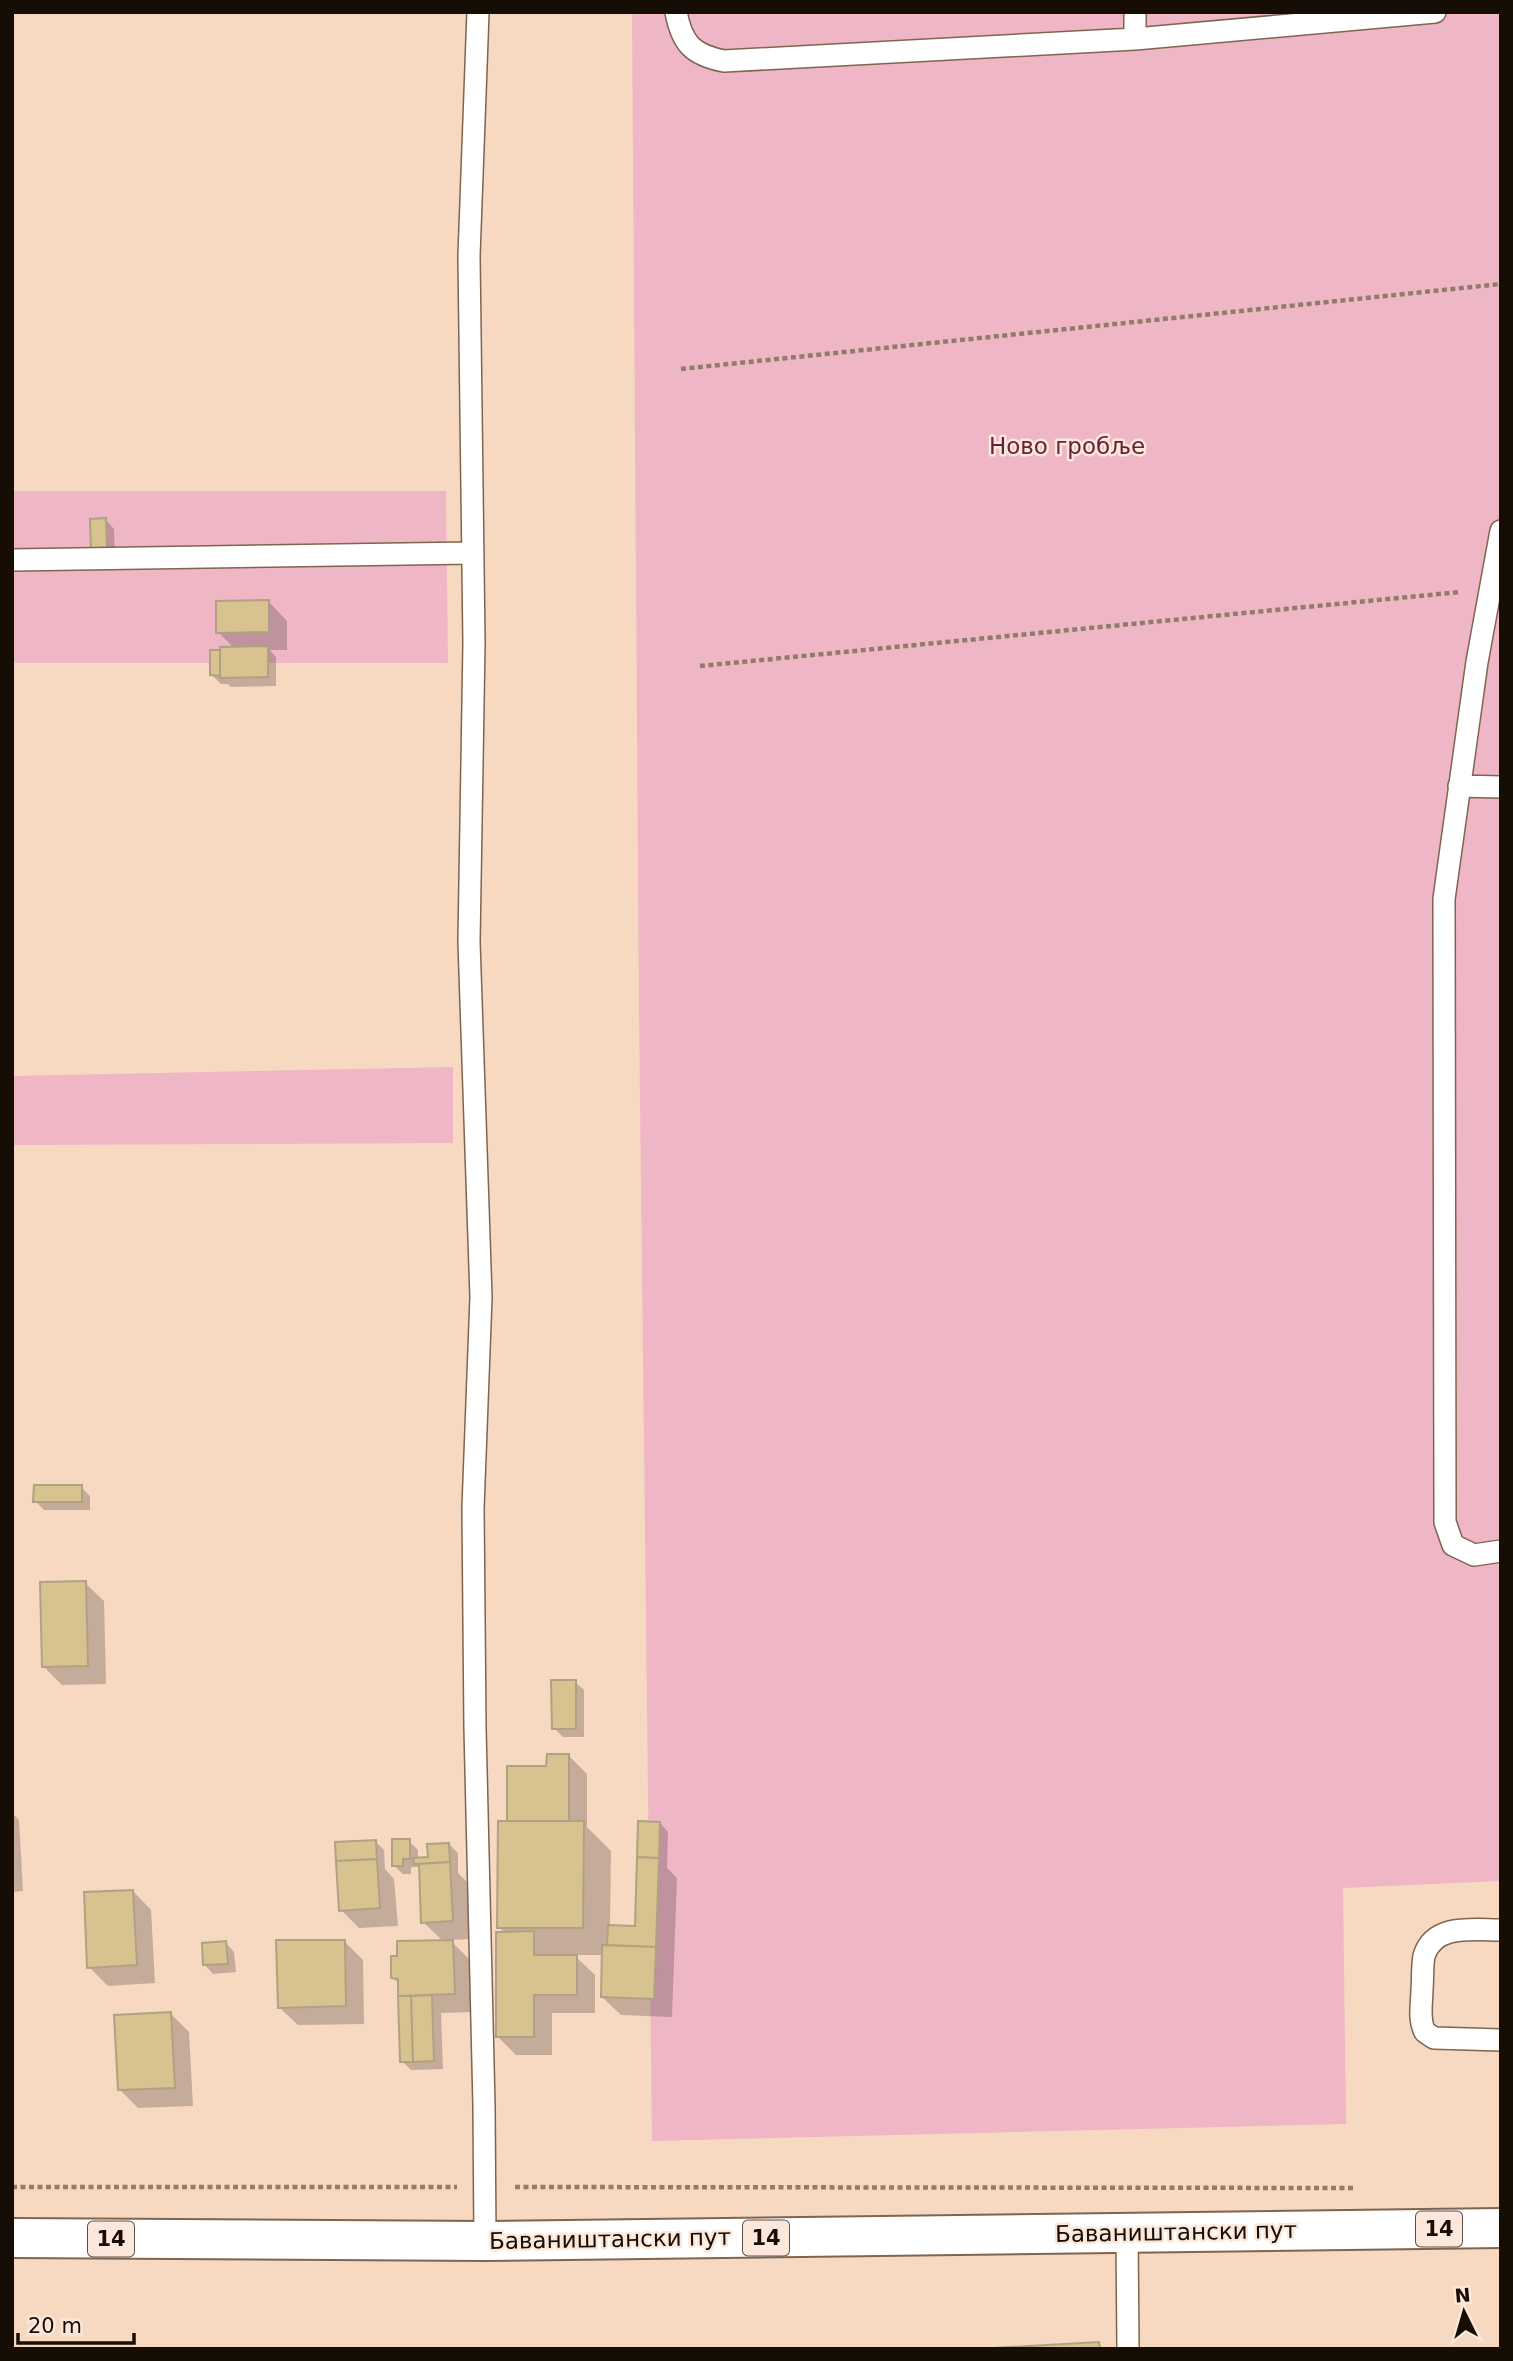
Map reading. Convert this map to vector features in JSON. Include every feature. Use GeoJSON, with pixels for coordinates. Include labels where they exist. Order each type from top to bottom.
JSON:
{"type":"FeatureCollection","features":[{"type":"Feature","properties":{"kind":"main road","name":"Баваништански пут"},"geometry":{"type":"LineString","coordinates":[[12,2238],[485,2241],[1501,2228]]}},
{"type":"Feature","properties":{"kind":"lane"},"geometry":{"type":"LineString","coordinates":[[478,12],[469,256],[474,643],[469,942],[481,1297],[473,1507],[485,2241]]}},
{"type":"Feature","properties":{"kind":"lane"},"geometry":{"type":"LineString","coordinates":[[676,12],[678,26],[688,46],[703,57],[724,61],[1135,38],[1435,12]]}},
{"type":"Feature","properties":{"kind":"lane"},"geometry":{"type":"LineString","coordinates":[[1135,12],[1135,38]]}},
{"type":"Feature","properties":{"kind":"lane"},"geometry":{"type":"LineString","coordinates":[[1501,531],[1489,589],[1444,899],[1445,1522],[1453,1545],[1474,1555],[1501,1551]]}},
{"type":"Feature","properties":{"kind":"lane"},"geometry":{"type":"LineString","coordinates":[[12,560],[471,553]]}},
{"type":"Feature","properties":{"kind":"lane"},"geometry":{"type":"LineString","coordinates":[[1459,786],[1501,787]]}},
{"type":"Feature","properties":{"kind":"lane"},"geometry":{"type":"LineString","coordinates":[[1501,1930],[1457,1930],[1440,1935],[1431,1943],[1424,1961],[1421,2018],[1425,2032],[1434,2038],[1501,2040]]}},
{"type":"Feature","properties":{"kind":"lane"},"geometry":{"type":"LineString","coordinates":[[1127,2233],[1128,2349]]}},
{"type":"Feature","properties":{"kind":"path"},"geometry":{"type":"LineString","coordinates":[[681,369],[1501,285]]}},
{"type":"Feature","properties":{"kind":"path"},"geometry":{"type":"LineString","coordinates":[[699,666],[1489,589]]}},
{"type":"Feature","properties":{"kind":"path"},"geometry":{"type":"LineString","coordinates":[[12,2187],[1362,2188]]}},
{"type":"Feature","properties":{"kind":"green space","name":"Ново гробље"},"geometry":{"type":"Polygon","coordinates":[[[632,12],[1501,12],[1501,1881],[1343,1888],[1346,2124],[652,2141],[639,1011],[632,12]]]}},
{"type":"Feature","properties":{"kind":"green space"},"geometry":{"type":"Polygon","coordinates":[[[12,491],[446,491],[448,663],[12,663],[12,491]]]}},
{"type":"Feature","properties":{"kind":"green space"},"geometry":{"type":"Polygon","coordinates":[[[453,1067],[453,1143],[12,1145],[12,1076],[453,1067]]]}},
{"type":"Feature","properties":{"kind":"building"},"geometry":{"type":"Polygon","coordinates":[[[106,518],[107,551],[91,551],[90,519],[106,518]]]}},
{"type":"Feature","properties":{"kind":"building"},"geometry":{"type":"Polygon","coordinates":[[[269,600],[269,632],[216,633],[216,601],[269,600]]]}},
{"type":"Feature","properties":{"kind":"building"},"geometry":{"type":"Polygon","coordinates":[[[268,646],[268,677],[220,678],[220,647],[268,646]]]}},
{"type":"Feature","properties":{"kind":"building"},"geometry":{"type":"Polygon","coordinates":[[[210,650],[220,650],[220,676],[210,675],[210,650]]]}},
{"type":"Feature","properties":{"kind":"building"},"geometry":{"type":"Polygon","coordinates":[[[34,1485],[82,1485],[82,1502],[33,1502],[34,1485]]]}},
{"type":"Feature","properties":{"kind":"building"},"geometry":{"type":"Polygon","coordinates":[[[86,1581],[88,1666],[42,1667],[40,1582],[86,1581]]]}},
{"type":"Feature","properties":{"kind":"building"},"geometry":{"type":"Polygon","coordinates":[[[551,1680],[576,1680],[576,1729],[552,1729],[551,1680]]]}},
{"type":"Feature","properties":{"kind":"building"},"geometry":{"type":"Polygon","coordinates":[[[547,1754],[569,1754],[569,1821],[507,1821],[507,1766],[546,1766],[547,1754]]]}},
{"type":"Feature","properties":{"kind":"building"},"geometry":{"type":"Polygon","coordinates":[[[498,1821],[584,1821],[583,1928],[497,1928],[498,1821]]]}},
{"type":"Feature","properties":{"kind":"building"},"geometry":{"type":"Polygon","coordinates":[[[638,1821],[660,1822],[659,1858],[637,1857],[638,1821]]]}},
{"type":"Feature","properties":{"kind":"building"},"geometry":{"type":"Polygon","coordinates":[[[392,1839],[410,1839],[410,1859],[403,1859],[403,1866],[392,1866],[392,1839]]]}},
{"type":"Feature","properties":{"kind":"building"},"geometry":{"type":"Polygon","coordinates":[[[376,1840],[377,1859],[336,1861],[335,1842],[376,1840]]]}},
{"type":"Feature","properties":{"kind":"building"},"geometry":{"type":"Polygon","coordinates":[[[449,1843],[450,1862],[414,1864],[413,1858],[428,1857],[427,1844],[449,1843]]]}},
{"type":"Feature","properties":{"kind":"building"},"geometry":{"type":"Polygon","coordinates":[[[637,1857],[659,1858],[656,1947],[607,1945],[608,1925],[635,1926],[637,1857]]]}},
{"type":"Feature","properties":{"kind":"building"},"geometry":{"type":"Polygon","coordinates":[[[377,1859],[380,1908],[339,1911],[336,1861],[377,1859]]]}},
{"type":"Feature","properties":{"kind":"building"},"geometry":{"type":"Polygon","coordinates":[[[450,1862],[453,1921],[421,1923],[419,1864],[450,1862]]]}},
{"type":"Feature","properties":{"kind":"building"},"geometry":{"type":"Polygon","coordinates":[[[133,1890],[137,1965],[87,1968],[84,1892],[133,1890]]]}},
{"type":"Feature","properties":{"kind":"building"},"geometry":{"type":"Polygon","coordinates":[[[534,1931],[534,1955],[577,1955],[577,1995],[534,1995],[534,2037],[496,2037],[496,1932],[534,1931]]]}},
{"type":"Feature","properties":{"kind":"building"},"geometry":{"type":"Polygon","coordinates":[[[276,1940],[345,1940],[346,2006],[278,2008],[276,1940]]]}},
{"type":"Feature","properties":{"kind":"building"},"geometry":{"type":"Polygon","coordinates":[[[453,1940],[455,1994],[398,1996],[398,1979],[391,1978],[391,1956],[397,1956],[397,1941],[453,1940]]]}},
{"type":"Feature","properties":{"kind":"building"},"geometry":{"type":"Polygon","coordinates":[[[226,1941],[228,1964],[203,1965],[202,1943],[226,1941]]]}},
{"type":"Feature","properties":{"kind":"building"},"geometry":{"type":"Polygon","coordinates":[[[602,1945],[656,1947],[654,1999],[601,1997],[602,1945]]]}},
{"type":"Feature","properties":{"kind":"building"},"geometry":{"type":"Polygon","coordinates":[[[432,1995],[434,2061],[413,2062],[411,1996],[432,1995]]]}},
{"type":"Feature","properties":{"kind":"building"},"geometry":{"type":"Polygon","coordinates":[[[398,1996],[411,1996],[413,2062],[400,2062],[398,1996]]]}},
{"type":"Feature","properties":{"kind":"building"},"geometry":{"type":"Polygon","coordinates":[[[171,2012],[175,2088],[118,2090],[114,2015],[171,2012]]]}},
{"type":"Feature","properties":{"kind":"building"},"geometry":{"type":"Polygon","coordinates":[[[1099,2342],[1100,2349],[976,2349],[1099,2342]]]}}]}
